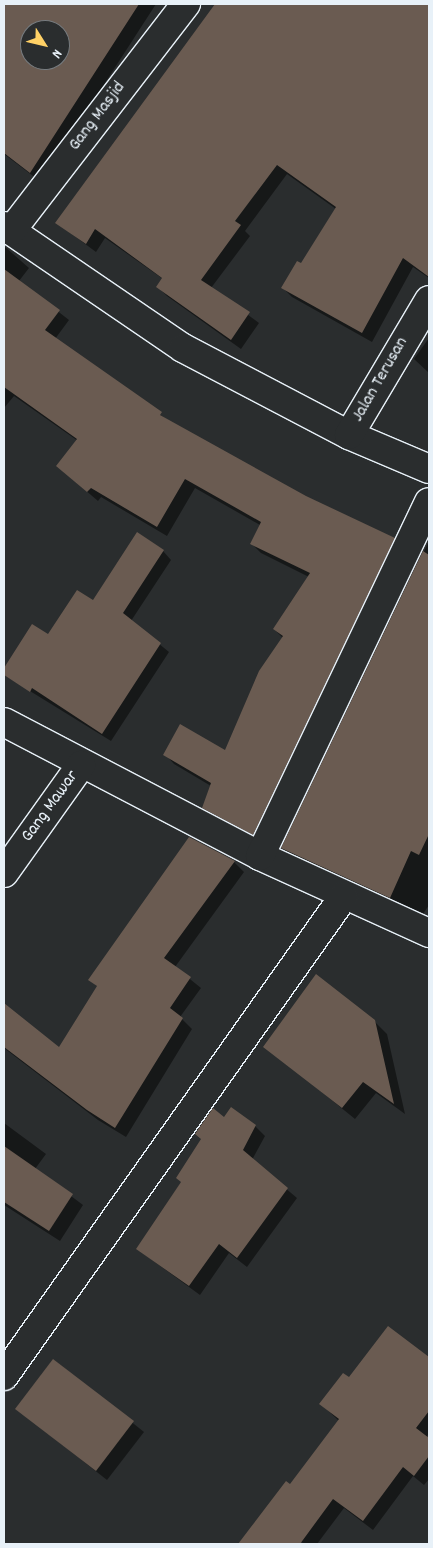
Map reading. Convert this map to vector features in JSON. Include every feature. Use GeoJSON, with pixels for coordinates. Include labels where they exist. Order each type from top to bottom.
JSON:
{"type":"FeatureCollection","features":[{"type":"Feature","properties":{"kind":"street","name":"Gang Masjid"},"geometry":{"type":"LineString","coordinates":[[7,229],[186,4]]}},
{"type":"Feature","properties":{"kind":"street"},"geometry":{"type":"LineString","coordinates":[[7,229],[183,348],[349,435],[429,469]]}},
{"type":"Feature","properties":{"kind":"street","name":"Jalan Terusan"},"geometry":{"type":"LineString","coordinates":[[349,435],[429,300]]}},
{"type":"Feature","properties":{"kind":"street"},"geometry":{"type":"LineString","coordinates":[[260,856],[429,502]]}},
{"type":"Feature","properties":{"kind":"street"},"geometry":{"type":"LineString","coordinates":[[4,722],[82,765],[260,856],[344,896],[429,933]]}},
{"type":"Feature","properties":{"kind":"street","name":"Gang Mawar"},"geometry":{"type":"LineString","coordinates":[[4,873],[82,765]]}},
{"type":"Feature","properties":{"kind":"street"},"geometry":{"type":"LineString","coordinates":[[4,1376],[344,896]]}},
{"type":"Feature","properties":{"kind":"building"},"geometry":{"type":"Polygon","coordinates":[[[4,4],[139,4],[30,173],[4,153],[4,4]]]}},
{"type":"Feature","properties":{"kind":"building"},"geometry":{"type":"Polygon","coordinates":[[[215,4],[429,4],[429,277],[403,258],[362,333],[281,288],[297,261],[301,263],[336,207],[277,165],[235,221],[241,225],[201,280],[250,312],[231,340],[156,287],[162,278],[95,229],[86,244],[55,223],[215,4]]]}},
{"type":"Feature","properties":{"kind":"building"},"geometry":{"type":"Polygon","coordinates":[[[4,269],[60,310],[45,330],[162,412],[160,415],[306,496],[395,538],[253,835],[202,808],[211,783],[163,755],[180,724],[225,750],[259,671],[283,636],[273,629],[310,573],[250,544],[261,522],[185,479],[157,527],[91,488],[87,492],[56,466],[77,439],[4,387],[4,269]]]}},
{"type":"Feature","properties":{"kind":"building"},"geometry":{"type":"Polygon","coordinates":[[[137,532],[164,550],[123,613],[161,643],[102,734],[32,688],[30,692],[4,675],[4,668],[32,624],[48,634],[77,590],[93,600],[137,532]]]}},
{"type":"Feature","properties":{"kind":"building"},"geometry":{"type":"Polygon","coordinates":[[[423,551],[429,555],[429,834],[419,855],[411,851],[390,898],[281,848],[423,551]]]}},
{"type":"Feature","properties":{"kind":"building"},"geometry":{"type":"Polygon","coordinates":[[[189,837],[235,861],[164,958],[191,977],[170,1008],[183,1018],[115,1128],[87,1110],[4,1047],[4,1003],[59,1047],[97,986],[88,980],[189,837]]]}},
{"type":"Feature","properties":{"kind":"building"},"geometry":{"type":"Polygon","coordinates":[[[316,974],[375,1020],[394,1104],[363,1082],[342,1108],[263,1047],[316,974]]]}},
{"type":"Feature","properties":{"kind":"building"},"geometry":{"type":"Polygon","coordinates":[[[231,1107],[256,1125],[243,1150],[288,1188],[237,1258],[219,1244],[189,1286],[136,1249],[181,1182],[176,1178],[201,1139],[195,1134],[213,1108],[224,1117],[231,1107]]]}},
{"type":"Feature","properties":{"kind":"building"},"geometry":{"type":"Polygon","coordinates":[[[4,1146],[73,1194],[49,1231],[4,1202],[4,1146]]]}},
{"type":"Feature","properties":{"kind":"building"},"geometry":{"type":"Polygon","coordinates":[[[388,1326],[429,1357],[429,1411],[416,1428],[429,1438],[429,1456],[414,1476],[403,1467],[363,1521],[333,1499],[300,1544],[238,1544],[286,1481],[290,1484],[339,1419],[319,1404],[343,1373],[349,1377],[388,1326]]]}},
{"type":"Feature","properties":{"kind":"building"},"geometry":{"type":"Polygon","coordinates":[[[53,1359],[134,1421],[96,1471],[15,1409],[53,1359]]]}}]}
